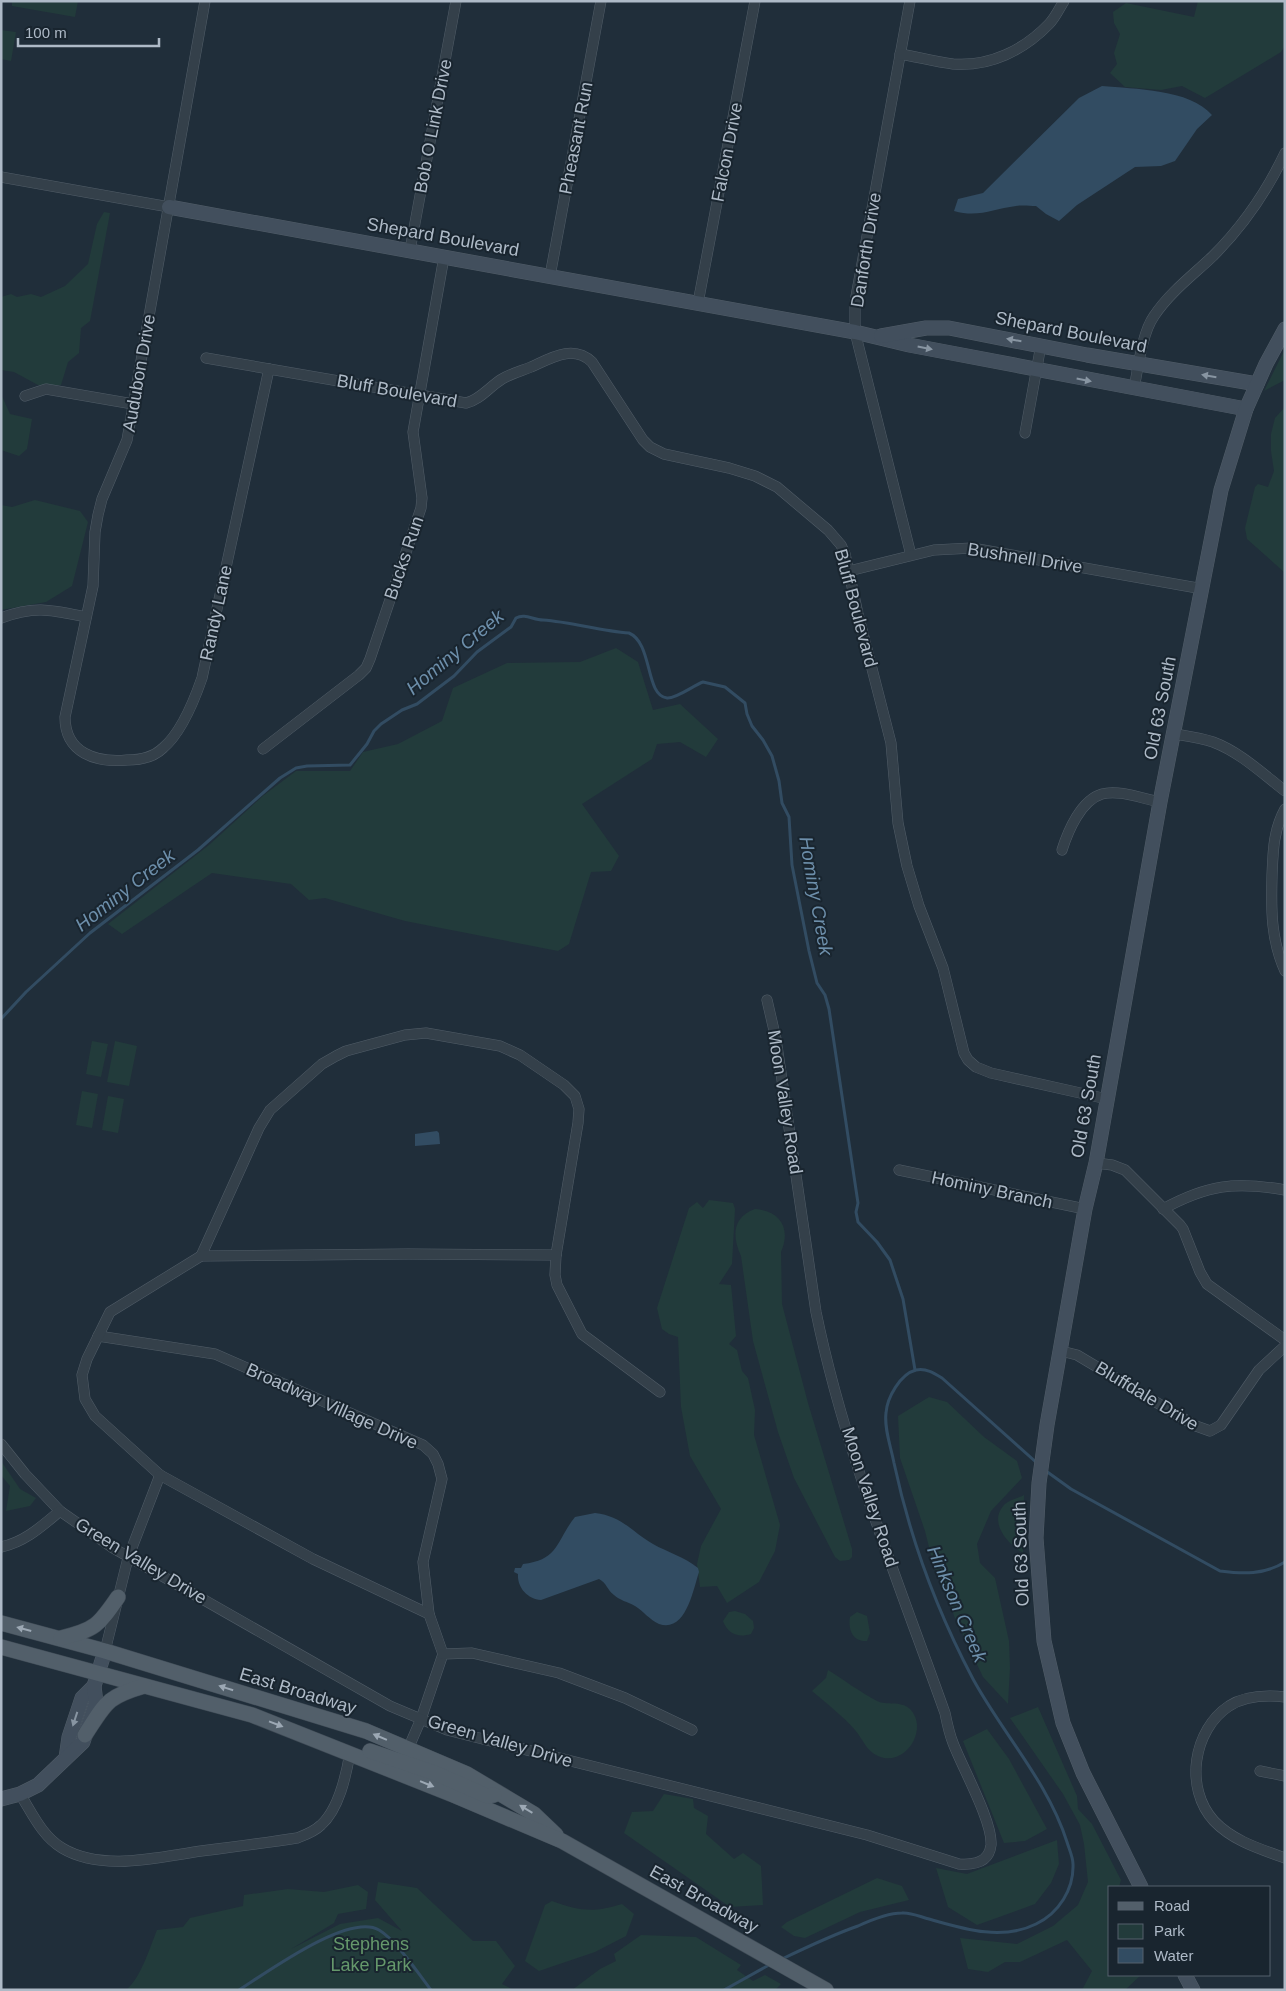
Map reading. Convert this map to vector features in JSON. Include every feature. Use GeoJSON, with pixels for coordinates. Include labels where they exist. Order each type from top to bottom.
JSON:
{"type":"FeatureCollection","features":[{"type":"Feature","properties":{"kind":"main road"},"geometry":{"type":"LineString","coordinates":[[60,1638],[91,1629],[101,1622],[118,1597]]}},
{"type":"Feature","properties":{"kind":"main road","name":"East Broadway"},"geometry":{"type":"LineString","coordinates":[[1,1623],[105,1651],[366,1731],[467,1774],[534,1814],[562,1841]]}},
{"type":"Feature","properties":{"kind":"main road","name":"East Broadway"},"geometry":{"type":"LineString","coordinates":[[1,1647],[96,1679],[146,1686],[252,1715],[350,1753],[562,1841],[826,1990]]}},
{"type":"Feature","properties":{"kind":"main road"},"geometry":{"type":"LineString","coordinates":[[85,1735],[105,1704],[114,1696],[146,1686]]}},
{"type":"Feature","properties":{"kind":"main road"},"geometry":{"type":"LineString","coordinates":[[350,1753],[353,1749],[359,1747],[434,1773],[487,1796],[502,1795]]}},
{"type":"Feature","properties":{"kind":"street","name":"Audubon Drive"},"geometry":{"type":"LineString","coordinates":[[70,740],[65,727],[65,717],[93,586],[95,532],[98,514],[102,499],[127,440],[205,1]]}},
{"type":"Feature","properties":{"kind":"street","name":"Bob O Link Drive"},"geometry":{"type":"LineString","coordinates":[[410,250],[456,1]]}},
{"type":"Feature","properties":{"kind":"street","name":"Pheasant Run"},"geometry":{"type":"LineString","coordinates":[[550,276],[601,1]]}},
{"type":"Feature","properties":{"kind":"street","name":"Falcon Drive"},"geometry":{"type":"LineString","coordinates":[[698,304],[755,1]]}},
{"type":"Feature","properties":{"kind":"street","name":"Danforth Drive"},"geometry":{"type":"LineString","coordinates":[[910,1],[855,302],[855,332],[911,555]]}},
{"type":"Feature","properties":{"kind":"street"},"geometry":{"type":"LineString","coordinates":[[900,54],[953,64],[981,63],[1006,56],[1027,43],[1050,23],[1064,1]]}},
{"type":"Feature","properties":{"kind":"street"},"geometry":{"type":"LineString","coordinates":[[1134,389],[1139,364],[1153,317],[1184,281],[1214,255],[1254,208],[1274,176],[1285,153]]}},
{"type":"Feature","properties":{"kind":"street","name":"Shepard Boulevard"},"geometry":{"type":"LineString","coordinates":[[1,177],[878,336],[909,345],[1246,409]]}},
{"type":"Feature","properties":{"kind":"street","name":"Bucks Run"},"geometry":{"type":"LineString","coordinates":[[263,749],[359,675],[366,668],[370,659],[421,508],[413,432],[418,395],[444,257]]}},
{"type":"Feature","properties":{"kind":"street","name":"Shepard Boulevard"},"geometry":{"type":"LineString","coordinates":[[878,336],[926,328],[949,328],[1257,384]]}},
{"type":"Feature","properties":{"kind":"street","name":"Old 63 South"},"geometry":{"type":"LineString","coordinates":[[1140,1886],[1083,1773],[1064,1723],[1044,1641],[1036,1538],[1036,1510],[1047,1424],[1085,1208],[1096,1163],[1160,802],[1175,734],[1221,490],[1246,409],[1285,330]]}},
{"type":"Feature","properties":{"kind":"street"},"geometry":{"type":"LineString","coordinates":[[1025,433],[1041,345]]}},
{"type":"Feature","properties":{"kind":"street","name":"Bluff Boulevard"},"geometry":{"type":"LineString","coordinates":[[206,358],[454,402],[470,402],[502,379],[566,353],[582,355],[589,359],[598,370],[643,440],[650,447],[664,454],[729,468],[755,476],[777,488],[838,540],[846,554],[891,743],[898,823],[907,866],[919,906],[943,968],[964,1053],[968,1060],[976,1067],[991,1074],[1107,1099]]}},
{"type":"Feature","properties":{"kind":"street","name":"Randy Lane"},"geometry":{"type":"LineString","coordinates":[[70,740],[83,753],[98,759],[115,761],[134,760],[151,756],[162,749],[172,738],[195,699],[202,678],[270,369]]}},
{"type":"Feature","properties":{"kind":"street"},"geometry":{"type":"LineString","coordinates":[[25,396],[46,390],[134,404]]}},
{"type":"Feature","properties":{"kind":"street","name":"Bushnell Drive"},"geometry":{"type":"LineString","coordinates":[[849,571],[911,555],[954,548],[990,550],[1202,589]]}},
{"type":"Feature","properties":{"kind":"street"},"geometry":{"type":"LineString","coordinates":[[1,618],[16,612],[36,608],[86,617]]}},
{"type":"Feature","properties":{"kind":"street"},"geometry":{"type":"LineString","coordinates":[[1175,734],[1213,742],[1227,748],[1285,791]]}},
{"type":"Feature","properties":{"kind":"street"},"geometry":{"type":"LineString","coordinates":[[1062,850],[1074,821],[1084,808],[1098,796],[1115,793],[1160,802]]}},
{"type":"Feature","properties":{"kind":"street"},"geometry":{"type":"LineString","coordinates":[[1285,809],[1274,839],[1271,913],[1276,946],[1285,971]]}},
{"type":"Feature","properties":{"kind":"street","name":"Moon Valley Road"},"geometry":{"type":"LineString","coordinates":[[767,1000],[776,1039],[814,1302],[824,1352],[871,1505],[944,1713],[952,1742],[989,1829],[991,1846],[987,1856],[981,1862],[970,1865],[959,1864],[867,1835]]}},
{"type":"Feature","properties":{"kind":"street"},"geometry":{"type":"LineString","coordinates":[[201,1256],[259,1128],[270,1110],[322,1064],[346,1051],[405,1035],[426,1033],[500,1046],[520,1055],[564,1085],[575,1096],[579,1109],[556,1255],[556,1285],[582,1334],[660,1392]]}},
{"type":"Feature","properties":{"kind":"street"},"geometry":{"type":"LineString","coordinates":[[1096,1163],[1112,1165],[1125,1170],[1183,1229],[1200,1272],[1207,1284],[1285,1340]]}},
{"type":"Feature","properties":{"kind":"street","name":"Hominy Branch"},"geometry":{"type":"LineString","coordinates":[[899,1170],[1085,1208]]}},
{"type":"Feature","properties":{"kind":"street"},"geometry":{"type":"LineString","coordinates":[[1163,1209],[1190,1196],[1227,1186],[1263,1186],[1285,1190]]}},
{"type":"Feature","properties":{"kind":"street"},"geometry":{"type":"LineString","coordinates":[[430,1614],[313,1559],[160,1475],[95,1416],[85,1399],[82,1375],[110,1312],[201,1256],[556,1255]]}},
{"type":"Feature","properties":{"kind":"street","name":"Broadway Village Drive"},"geometry":{"type":"LineString","coordinates":[[98,1336],[215,1354],[423,1445],[433,1454],[442,1479],[422,1562],[430,1614],[443,1654]]}},
{"type":"Feature","properties":{"kind":"street","name":"Bluffdale Drive"},"geometry":{"type":"LineString","coordinates":[[1061,1351],[1082,1358],[1196,1426],[1210,1431],[1221,1426],[1259,1370],[1285,1346]]}},
{"type":"Feature","properties":{"kind":"street","name":"Green Valley Drive"},"geometry":{"type":"LineString","coordinates":[[1,1444],[25,1474],[60,1511],[128,1558],[390,1706],[447,1730],[867,1835]]}},
{"type":"Feature","properties":{"kind":"street"},"geometry":{"type":"LineString","coordinates":[[1,1799],[20,1794],[38,1785],[83,1742],[96,1703],[96,1679],[105,1651],[128,1558],[160,1475]]}},
{"type":"Feature","properties":{"kind":"street"},"geometry":{"type":"LineString","coordinates":[[1,1547],[28,1536],[60,1511]]}},
{"type":"Feature","properties":{"kind":"street"},"geometry":{"type":"LineString","coordinates":[[408,1749],[421,1719],[443,1654],[472,1653],[559,1673],[626,1698],[692,1730]]}},
{"type":"Feature","properties":{"kind":"street"},"geometry":{"type":"LineString","coordinates":[[66,1758],[69,1738],[82,1698],[96,1679]]}},
{"type":"Feature","properties":{"kind":"street"},"geometry":{"type":"LineString","coordinates":[[1285,1697],[1251,1698],[1230,1706],[1222,1712],[1210,1726],[1202,1741],[1196,1769],[1200,1797],[1214,1820],[1234,1837],[1285,1858]]}},
{"type":"Feature","properties":{"kind":"street"},"geometry":{"type":"LineString","coordinates":[[20,1794],[39,1826],[51,1839],[74,1854],[88,1858],[110,1860],[166,1856],[296,1838],[310,1833],[322,1825],[334,1808],[350,1753]]}},
{"type":"Feature","properties":{"kind":"street"},"geometry":{"type":"LineString","coordinates":[[1260,1771],[1285,1776]]}},
{"type":"Feature","properties":{"kind":"street"},"geometry":{"type":"LineString","coordinates":[[1186,1976],[1193,1990]]}},
{"type":"Feature","properties":{"kind":"green space"},"geometry":{"type":"Polygon","coordinates":[[[12,1],[78,1],[75,17],[12,6],[12,1]]]}},
{"type":"Feature","properties":{"kind":"green space"},"geometry":{"type":"Polygon","coordinates":[[[1198,1],[1285,1],[1285,46],[1281,52],[1205,98],[1182,86],[1161,90],[1125,87],[1110,73],[1117,64],[1114,53],[1120,34],[1114,23],[1113,12],[1126,3],[1194,17],[1198,1]]]}},
{"type":"Feature","properties":{"kind":"green space"},"geometry":{"type":"Polygon","coordinates":[[[1,30],[16,32],[11,61],[1,59],[1,30]]]}},
{"type":"Feature","properties":{"kind":"green space"},"geometry":{"type":"Polygon","coordinates":[[[104,212],[110,213],[90,321],[81,328],[79,353],[68,362],[61,385],[38,385],[14,372],[1,370],[1,297],[11,294],[17,297],[31,294],[41,297],[65,286],[88,264],[97,224],[104,212]]]}},
{"type":"Feature","properties":{"kind":"green space"},"geometry":{"type":"Polygon","coordinates":[[[1285,349],[1285,380],[1264,391],[1285,349]]]}},
{"type":"Feature","properties":{"kind":"green space"},"geometry":{"type":"Polygon","coordinates":[[[1,394],[10,414],[32,419],[27,449],[19,456],[1,450],[1,394]]]}},
{"type":"Feature","properties":{"kind":"green space"},"geometry":{"type":"Polygon","coordinates":[[[1285,407],[1285,573],[1247,539],[1245,528],[1255,487],[1258,484],[1268,487],[1274,471],[1271,434],[1275,418],[1285,407]]]}},
{"type":"Feature","properties":{"kind":"green space"},"geometry":{"type":"Polygon","coordinates":[[[35,500],[80,511],[88,522],[72,586],[46,602],[1,610],[1,505],[12,507],[35,500]]]}},
{"type":"Feature","properties":{"kind":"green space"},"geometry":{"type":"Polygon","coordinates":[[[616,648],[638,662],[653,710],[680,704],[718,739],[706,757],[680,742],[657,744],[652,759],[582,804],[619,856],[611,871],[591,872],[569,944],[558,951],[405,921],[325,898],[309,900],[291,884],[212,873],[122,934],[108,924],[209,845],[264,795],[296,771],[350,771],[363,752],[398,744],[442,721],[453,688],[507,663],[580,662],[616,648]]]}},
{"type":"Feature","properties":{"kind":"green space"},"geometry":{"type":"Polygon","coordinates":[[[92,1041],[108,1044],[101,1077],[86,1074],[92,1041]]]}},
{"type":"Feature","properties":{"kind":"green space"},"geometry":{"type":"Polygon","coordinates":[[[115,1041],[137,1046],[129,1086],[107,1082],[115,1041]]]}},
{"type":"Feature","properties":{"kind":"green space"},"geometry":{"type":"Polygon","coordinates":[[[82,1091],[98,1094],[92,1128],[76,1125],[82,1091]]]}},
{"type":"Feature","properties":{"kind":"green space"},"geometry":{"type":"Polygon","coordinates":[[[108,1096],[124,1099],[118,1133],[102,1130],[108,1096]]]}},
{"type":"Feature","properties":{"kind":"green space"},"geometry":{"type":"Polygon","coordinates":[[[709,1200],[733,1203],[735,1209],[732,1264],[719,1284],[731,1285],[736,1336],[729,1344],[737,1350],[742,1371],[748,1378],[755,1410],[754,1435],[780,1525],[775,1551],[759,1582],[727,1603],[717,1586],[700,1587],[697,1564],[701,1546],[721,1509],[690,1456],[681,1407],[678,1337],[662,1329],[657,1308],[689,1208],[697,1202],[703,1208],[709,1200]]]}},
{"type":"Feature","properties":{"kind":"green space"},"geometry":{"type":"Polygon","coordinates":[[[755,1209],[764,1210],[777,1217],[784,1229],[784,1244],[781,1252],[782,1304],[808,1403],[852,1549],[852,1557],[849,1560],[840,1561],[835,1557],[794,1478],[778,1432],[753,1341],[741,1256],[735,1235],[738,1222],[747,1213],[755,1209]]]}},
{"type":"Feature","properties":{"kind":"green space"},"geometry":{"type":"Polygon","coordinates":[[[929,1397],[947,1402],[984,1437],[1017,1461],[1022,1478],[991,1511],[977,1544],[980,1563],[995,1578],[1009,1641],[1008,1704],[983,1677],[954,1616],[945,1584],[936,1575],[925,1531],[900,1458],[898,1416],[929,1397]]]}},
{"type":"Feature","properties":{"kind":"green space"},"geometry":{"type":"Polygon","coordinates":[[[1,1461],[20,1489],[36,1498],[30,1506],[6,1511],[10,1486],[1,1475],[1,1461]]]}},
{"type":"Feature","properties":{"kind":"green space"},"geometry":{"type":"Polygon","coordinates":[[[1024,1495],[1023,1553],[1006,1538],[999,1525],[998,1518],[1005,1504],[1024,1495]]]}},
{"type":"Feature","properties":{"kind":"green space"},"geometry":{"type":"Polygon","coordinates":[[[735,1611],[745,1614],[753,1621],[754,1628],[751,1634],[734,1634],[725,1625],[723,1621],[729,1612],[735,1611]]]}},
{"type":"Feature","properties":{"kind":"green space"},"geometry":{"type":"Polygon","coordinates":[[[857,1612],[867,1616],[870,1633],[867,1641],[862,1641],[852,1634],[850,1617],[857,1612]]]}},
{"type":"Feature","properties":{"kind":"green space"},"geometry":{"type":"Polygon","coordinates":[[[828,1670],[877,1701],[898,1704],[910,1709],[917,1727],[916,1736],[905,1752],[897,1757],[888,1758],[874,1754],[858,1733],[812,1691],[826,1678],[828,1670]]]}},
{"type":"Feature","properties":{"kind":"green space"},"geometry":{"type":"Polygon","coordinates":[[[1038,1707],[1077,1796],[1078,1809],[1092,1824],[1121,1880],[1119,1886],[1108,1886],[1108,1976],[1140,1976],[1125,1990],[1082,1990],[1092,1971],[1067,1940],[1020,1962],[1005,1962],[988,1972],[968,1969],[960,1938],[1017,1944],[1053,1926],[1078,1905],[1088,1882],[1080,1825],[1063,1794],[1010,1718],[1038,1707]]]}},
{"type":"Feature","properties":{"kind":"green space"},"geometry":{"type":"Polygon","coordinates":[[[987,1729],[1009,1759],[1047,1829],[1025,1841],[1004,1843],[963,1741],[987,1729]]]}},
{"type":"Feature","properties":{"kind":"green space"},"geometry":{"type":"Polygon","coordinates":[[[664,1794],[693,1799],[694,1808],[708,1816],[706,1834],[734,1859],[743,1853],[761,1866],[763,1905],[730,1907],[624,1833],[632,1812],[653,1811],[664,1794]]]}},
{"type":"Feature","properties":{"kind":"green space"},"geometry":{"type":"Polygon","coordinates":[[[1057,1840],[1059,1864],[1051,1883],[1035,1904],[977,1925],[948,1907],[936,1868],[967,1874],[1057,1840]]]}},
{"type":"Feature","properties":{"kind":"green space"},"geometry":{"type":"Polygon","coordinates":[[[877,1878],[902,1886],[909,1900],[860,1912],[805,1938],[794,1936],[781,1927],[787,1922],[877,1878]]]}},
{"type":"Feature","properties":{"kind":"green space","name":"Stephens Lake Park"},"geometry":{"type":"Polygon","coordinates":[[[378,1882],[417,1888],[473,1941],[496,1941],[515,1966],[502,1984],[514,1990],[126,1990],[141,1970],[157,1930],[183,1927],[190,1918],[243,1906],[244,1895],[288,1889],[324,1892],[358,1885],[368,1892],[366,1909],[338,1914],[334,1923],[291,1949],[340,1924],[378,1918],[402,1931],[375,1900],[378,1882]]]}},
{"type":"Feature","properties":{"kind":"green space"},"geometry":{"type":"Polygon","coordinates":[[[552,1901],[587,1910],[603,1909],[622,1904],[634,1914],[626,1936],[595,1952],[539,1971],[525,1961],[545,1905],[552,1901]]]}},
{"type":"Feature","properties":{"kind":"green space"},"geometry":{"type":"Polygon","coordinates":[[[641,1935],[696,1937],[741,1965],[737,1970],[753,1981],[765,1975],[781,1984],[775,1990],[572,1990],[600,1969],[616,1961],[614,1954],[641,1935]]]}},
{"type":"Feature","properties":{"kind":"water"},"geometry":{"type":"Polygon","coordinates":[[[1102,86],[1176,95],[1202,106],[1212,115],[1197,129],[1175,161],[1161,166],[1135,167],[1077,205],[1059,221],[1036,206],[1016,206],[971,214],[954,211],[958,199],[983,193],[1079,98],[1102,86]]]}},
{"type":"Feature","properties":{"kind":"water"},"geometry":{"type":"Polygon","coordinates":[[[437,1131],[440,1144],[415,1146],[415,1134],[437,1131]]]}},
{"type":"Feature","properties":{"kind":"water"},"geometry":{"type":"Polygon","coordinates":[[[595,1513],[613,1517],[653,1544],[698,1568],[699,1572],[691,1599],[682,1616],[676,1622],[668,1625],[659,1624],[635,1606],[616,1597],[604,1582],[599,1579],[541,1600],[527,1595],[521,1588],[518,1574],[514,1572],[515,1568],[521,1568],[523,1564],[535,1562],[550,1554],[575,1517],[595,1513]]]}},
{"type":"Feature","properties":{"kind":"waterway","name":"Hominy Creek"},"geometry":{"type":"LineString","coordinates":[[1,1019],[26,992],[90,933],[198,850],[280,778],[296,768],[350,765],[381,724],[402,710],[417,704],[454,676],[477,652],[511,627],[516,618],[526,616],[539,620],[629,633],[637,639],[642,647],[655,688],[660,695],[671,698],[703,682],[725,687],[745,703],[752,726],[772,756],[779,781],[782,803],[789,817],[792,865],[809,951],[817,983],[825,995],[829,1009],[858,1203],[856,1212],[858,1222],[877,1242],[890,1260],[903,1299],[915,1370]]}},
{"type":"Feature","properties":{"kind":"waterway","name":"Hinkson Creek"},"geometry":{"type":"LineString","coordinates":[[782,1959],[829,1937],[874,1919],[896,1913],[912,1914],[983,1932],[1010,1932],[1036,1924],[1052,1914],[1064,1899],[1071,1882],[1073,1861],[1059,1820],[1037,1779],[973,1679],[936,1601],[926,1574],[908,1519],[887,1432],[887,1407],[895,1387],[910,1372],[927,1370],[933,1373],[942,1378],[1037,1463]]}},
{"type":"Feature","properties":{"kind":"waterway","name":"Hinkson Creek"},"geometry":{"type":"LineString","coordinates":[[1046,1471],[1071,1489],[1220,1571],[1253,1573],[1285,1562]]}},
{"type":"Feature","properties":{"kind":"waterway","name":"Hinkson Creek"},"geometry":{"type":"LineString","coordinates":[[239,1990],[308,1947],[348,1929],[365,1927],[379,1930],[392,1941],[407,1957],[431,1990]]}},
{"type":"Feature","properties":{"kind":"waterway","name":"Hinkson Creek"},"geometry":{"type":"LineString","coordinates":[[724,1990],[769,1965]]}}]}
